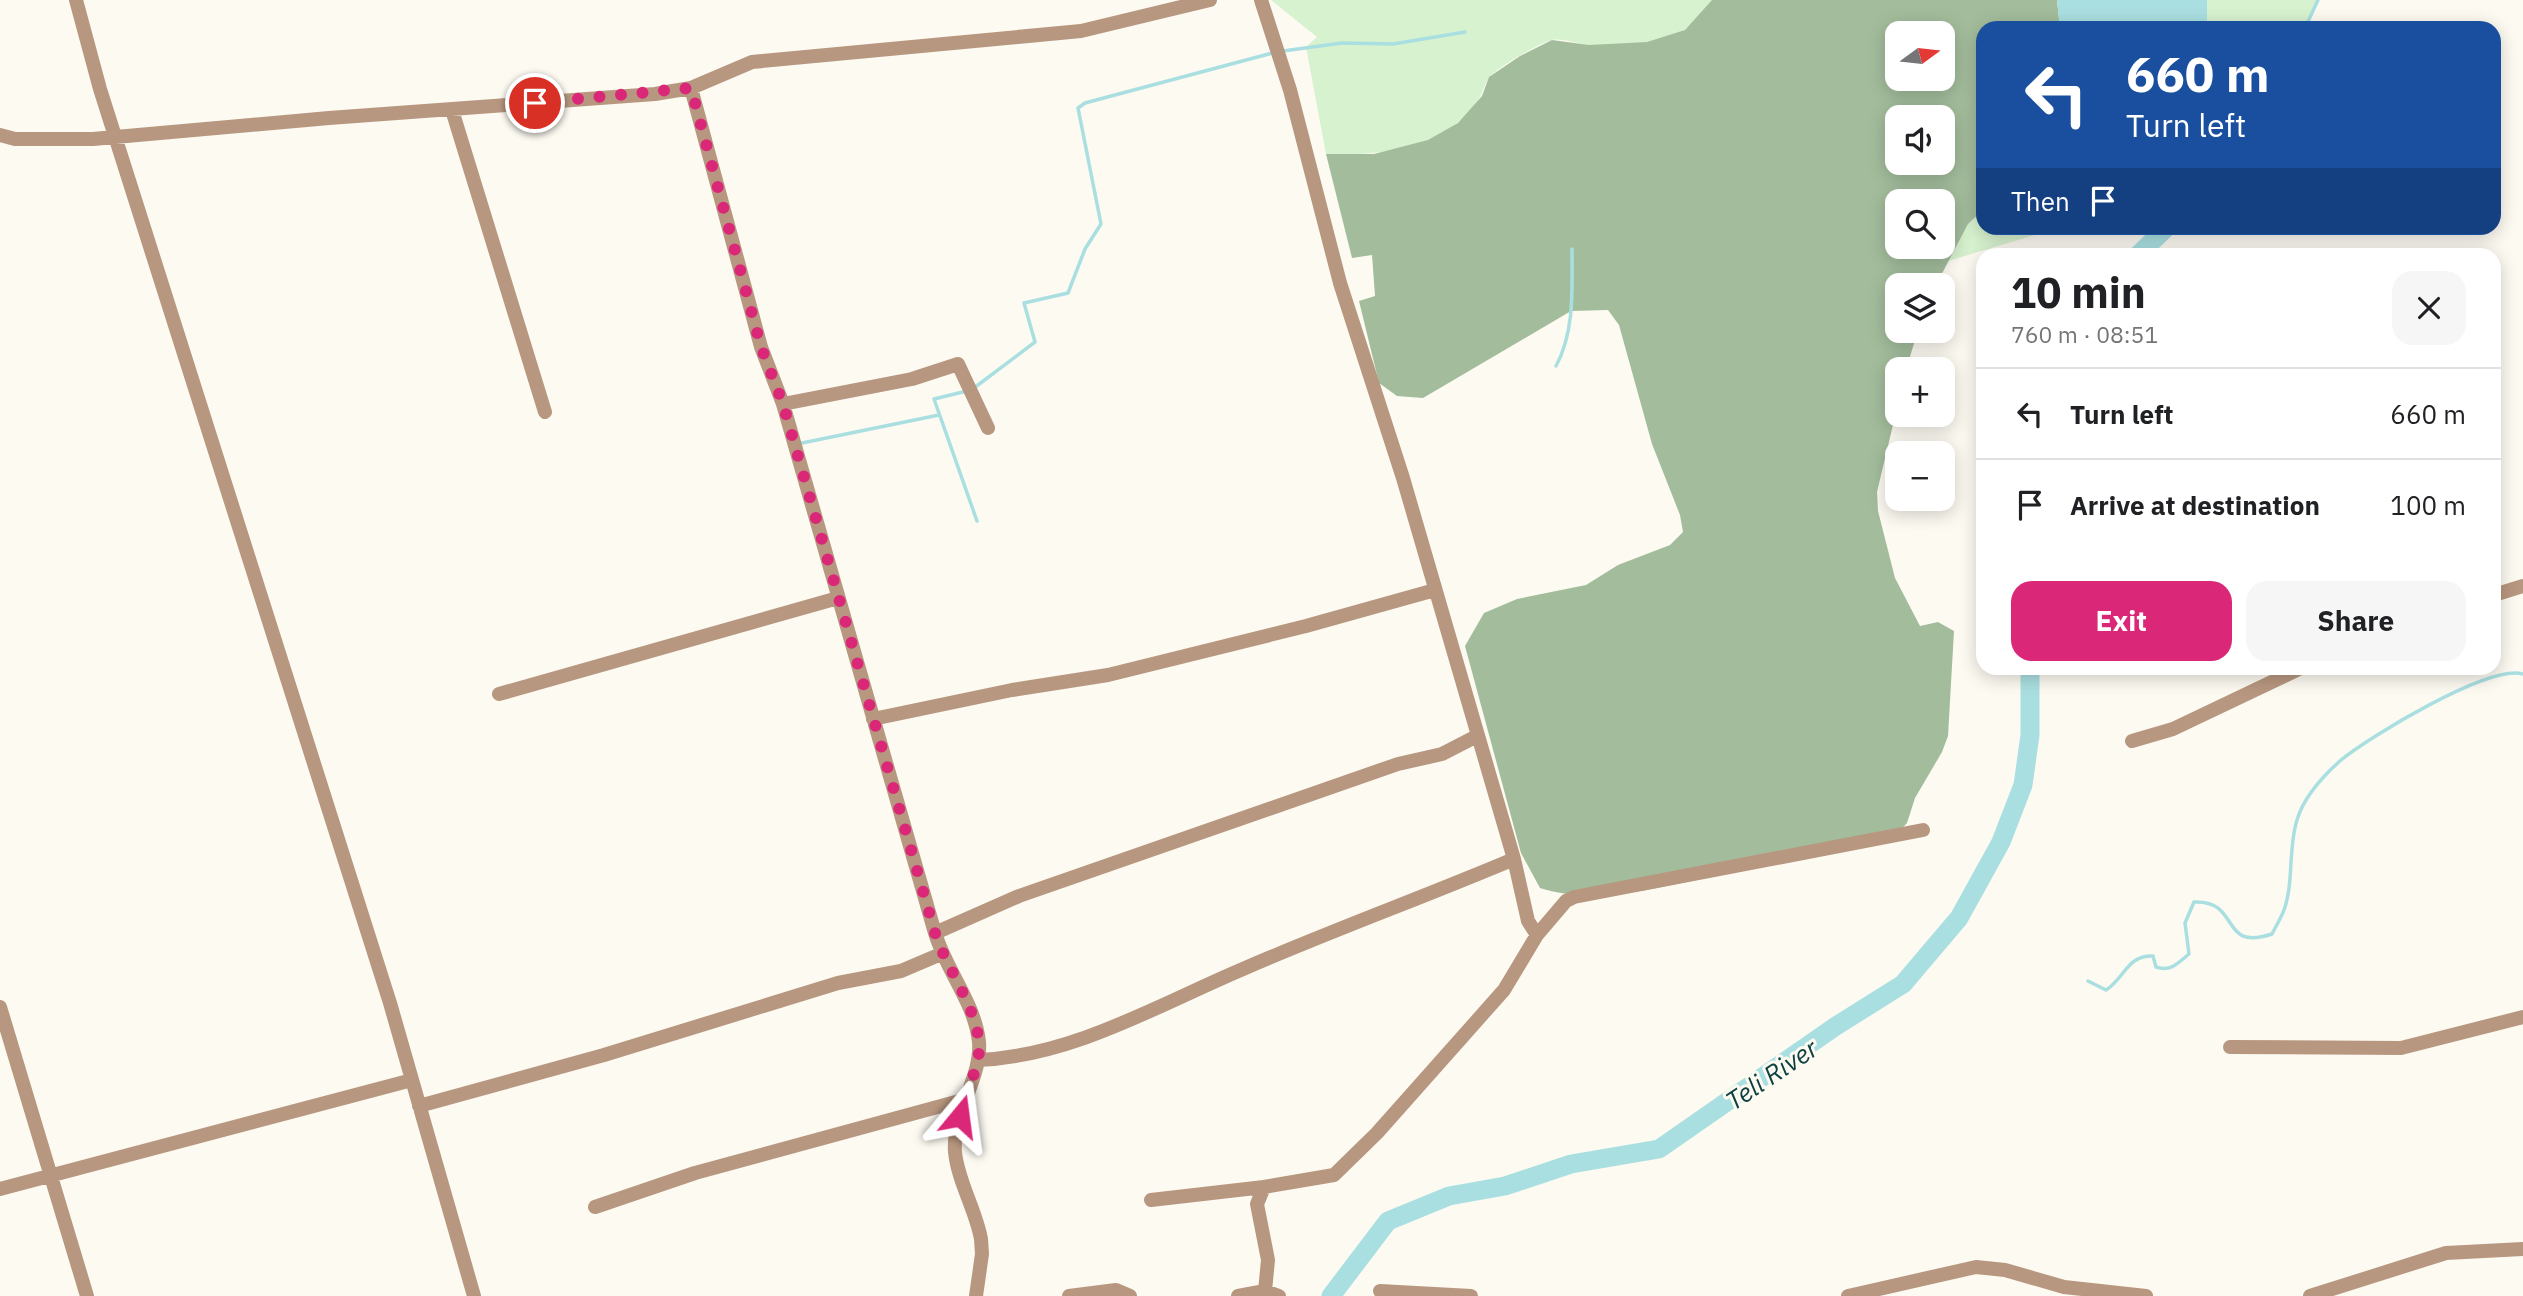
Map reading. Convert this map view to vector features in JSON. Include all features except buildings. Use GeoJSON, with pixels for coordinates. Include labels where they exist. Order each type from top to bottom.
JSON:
{"type":"FeatureCollection","features":[{"type":"Feature","properties":{"kind":"street"},"geometry":{"type":"LineString","coordinates":[[76,0],[116,138],[412,1080],[474,1296]]}},
{"type":"Feature","properties":{"kind":"street"},"geometry":{"type":"LineString","coordinates":[[0,135],[15,139],[116,138],[329,118],[655,94],[691,88],[752,62],[1081,31],[1210,0]]}},
{"type":"Feature","properties":{"kind":"street"},"geometry":{"type":"LineString","coordinates":[[1261,0],[1290,89],[1340,283],[1435,590],[1514,859],[1528,921],[1537,935]]}},
{"type":"Feature","properties":{"kind":"street"},"geometry":{"type":"LineString","coordinates":[[691,88],[761,347],[783,404],[838,598],[863,674],[873,719],[941,954],[962,990],[979,1041],[978,1060],[963,1100],[955,1151],[981,1239],[982,1254],[976,1296]]}},
{"type":"Feature","properties":{"kind":"street"},"geometry":{"type":"LineString","coordinates":[[452,110],[545,412]]}},
{"type":"Feature","properties":{"kind":"street"},"geometry":{"type":"LineString","coordinates":[[783,404],[912,379],[958,364],[988,428]]}},
{"type":"Feature","properties":{"kind":"street"},"geometry":{"type":"LineString","coordinates":[[2501,593],[2523,586]]}},
{"type":"Feature","properties":{"kind":"street"},"geometry":{"type":"LineString","coordinates":[[873,719],[1012,690],[1108,675],[1306,626],[1435,590]]}},
{"type":"Feature","properties":{"kind":"street"},"geometry":{"type":"LineString","coordinates":[[499,694],[838,598]]}},
{"type":"Feature","properties":{"kind":"street"},"geometry":{"type":"LineString","coordinates":[[2132,741],[2173,729],[2286,675]]}},
{"type":"Feature","properties":{"kind":"street"},"geometry":{"type":"LineString","coordinates":[[935,933],[1019,896],[1398,764],[1442,754],[1477,736]]}},
{"type":"Feature","properties":{"kind":"street"},"geometry":{"type":"LineString","coordinates":[[1151,1200],[1264,1187],[1334,1175],[1377,1133],[1504,990],[1537,935],[1566,901],[1574,897],[1923,830]]}},
{"type":"Feature","properties":{"kind":"street"},"geometry":{"type":"LineString","coordinates":[[978,1060],[1006,1059],[1072,1041],[1159,1009],[1242,969],[1514,859]]}},
{"type":"Feature","properties":{"kind":"street"},"geometry":{"type":"LineString","coordinates":[[419,1106],[604,1055],[838,983],[901,971],[941,954]]}},
{"type":"Feature","properties":{"kind":"street"},"geometry":{"type":"LineString","coordinates":[[0,1007],[87,1296]]}},
{"type":"Feature","properties":{"kind":"street"},"geometry":{"type":"LineString","coordinates":[[2230,1047],[2401,1048],[2523,1017]]}},
{"type":"Feature","properties":{"kind":"street"},"geometry":{"type":"LineString","coordinates":[[0,1189],[412,1080]]}},
{"type":"Feature","properties":{"kind":"street"},"geometry":{"type":"LineString","coordinates":[[594,1207],[695,1173],[963,1100]]}},
{"type":"Feature","properties":{"kind":"street"},"geometry":{"type":"LineString","coordinates":[[1238,1296],[1272,1293],[1256,1204],[1264,1187]]}},
{"type":"Feature","properties":{"kind":"street"},"geometry":{"type":"LineString","coordinates":[[2310,1296],[2446,1253],[2523,1249]]}},
{"type":"Feature","properties":{"kind":"street"},"geometry":{"type":"LineString","coordinates":[[1848,1296],[1976,1267],[2005,1270],[2063,1292],[2146,1296]]}},
{"type":"Feature","properties":{"kind":"street"},"geometry":{"type":"LineString","coordinates":[[1069,1296],[1116,1290],[1130,1296]]}},
{"type":"Feature","properties":{"kind":"street"},"geometry":{"type":"LineString","coordinates":[[1380,1291],[1471,1296]]}},
{"type":"Feature","properties":{"kind":"green space"},"geometry":{"type":"Polygon","coordinates":[[[1271,0],[1712,0],[1687,28],[1667,38],[1612,46],[1561,40],[1546,42],[1499,69],[1488,79],[1473,107],[1456,124],[1422,142],[1384,152],[1326,154],[1306,47],[1317,37],[1271,0]]]}},
{"type":"Feature","properties":{"kind":"green space"},"geometry":{"type":"Polygon","coordinates":[[[1712,0],[2057,0],[2059,21],[1976,21],[1976,217],[1968,224],[1955,249],[1955,189],[1885,189],[1885,259],[1950,259],[1942,273],[1885,273],[1885,343],[1914,343],[1910,357],[1885,357],[1885,427],[1892,427],[1889,441],[1885,441],[1885,458],[1877,492],[1878,511],[1895,578],[1920,626],[1938,622],[1954,631],[1948,736],[1942,752],[1915,798],[1907,823],[1890,841],[1647,890],[1579,895],[1540,888],[1521,853],[1465,646],[1484,613],[1517,599],[1586,585],[1618,565],[1670,545],[1683,532],[1680,515],[1652,444],[1619,325],[1608,310],[1571,311],[1423,398],[1397,396],[1379,383],[1359,301],[1375,296],[1372,255],[1352,258],[1326,154],[1374,154],[1428,140],[1458,123],[1482,96],[1489,77],[1520,56],[1552,40],[1589,45],[1647,42],[1685,30],[1712,0]]]}},
{"type":"Feature","properties":{"kind":"green space"},"geometry":{"type":"Polygon","coordinates":[[[2207,0],[2318,0],[2308,21],[2207,21],[2207,0]]]}},
{"type":"Feature","properties":{"kind":"green space"},"geometry":{"type":"Polygon","coordinates":[[[1976,217],[1976,235],[2035,235],[1991,248],[1976,248],[1976,253],[1955,259],[1955,248],[1968,224],[1976,217]]]}},
{"type":"Feature","properties":{"kind":"water"},"geometry":{"type":"Polygon","coordinates":[[[2057,0],[2207,0],[2207,21],[2059,21],[2057,0]]]}},
{"type":"Feature","properties":{"kind":"waterway"},"geometry":{"type":"LineString","coordinates":[[2308,21],[2318,0]]}},
{"type":"Feature","properties":{"kind":"waterway"},"geometry":{"type":"LineString","coordinates":[[1283,51],[1342,43],[1393,44],[1465,32]]}},
{"type":"Feature","properties":{"kind":"waterway"},"geometry":{"type":"LineString","coordinates":[[974,388],[1035,342],[1024,303],[1068,293],[1085,249],[1101,224],[1078,108],[1085,103],[1276,52]]}},
{"type":"Feature","properties":{"kind":"waterway","name":"Teli River"},"geometry":{"type":"LineString","coordinates":[[2145,248],[2159,235]]}},
{"type":"Feature","properties":{"kind":"waterway"},"geometry":{"type":"LineString","coordinates":[[1556,366],[1567,338],[1569,324],[1572,249]]}},
{"type":"Feature","properties":{"kind":"waterway"},"geometry":{"type":"LineString","coordinates":[[967,391],[934,399],[977,521]]}},
{"type":"Feature","properties":{"kind":"waterway"},"geometry":{"type":"LineString","coordinates":[[802,443],[939,415]]}},
{"type":"Feature","properties":{"kind":"waterway","name":"Teli River"},"geometry":{"type":"LineString","coordinates":[[2088,981],[2106,990],[2132,963],[2144,957],[2153,956],[2156,967],[2161,968],[2178,963],[2189,954],[2185,923],[2194,902],[2209,904],[2219,909],[2236,931],[2244,936],[2255,938],[2272,934],[2287,899],[2294,831],[2300,811],[2309,795],[2328,773],[2355,749],[2430,705],[2484,680],[2507,674],[2523,674]]}},
{"type":"Feature","properties":{"kind":"waterway","name":"Teli River"},"geometry":{"type":"LineString","coordinates":[[1331,1296],[1388,1221],[1449,1196],[1505,1186],[1571,1164],[1659,1149],[1836,1026],[1903,984],[1959,918],[2001,842],[2023,785],[2030,735],[2030,675]]}},
{"type":"Feature","properties":{"kind":"route"},"geometry":{"type":"LineString","coordinates":[[535,103],[655,94],[691,88],[761,347],[783,404],[808,497],[863,674],[873,719],[941,954],[962,990],[979,1041],[978,1060],[960,1116]]}}]}
